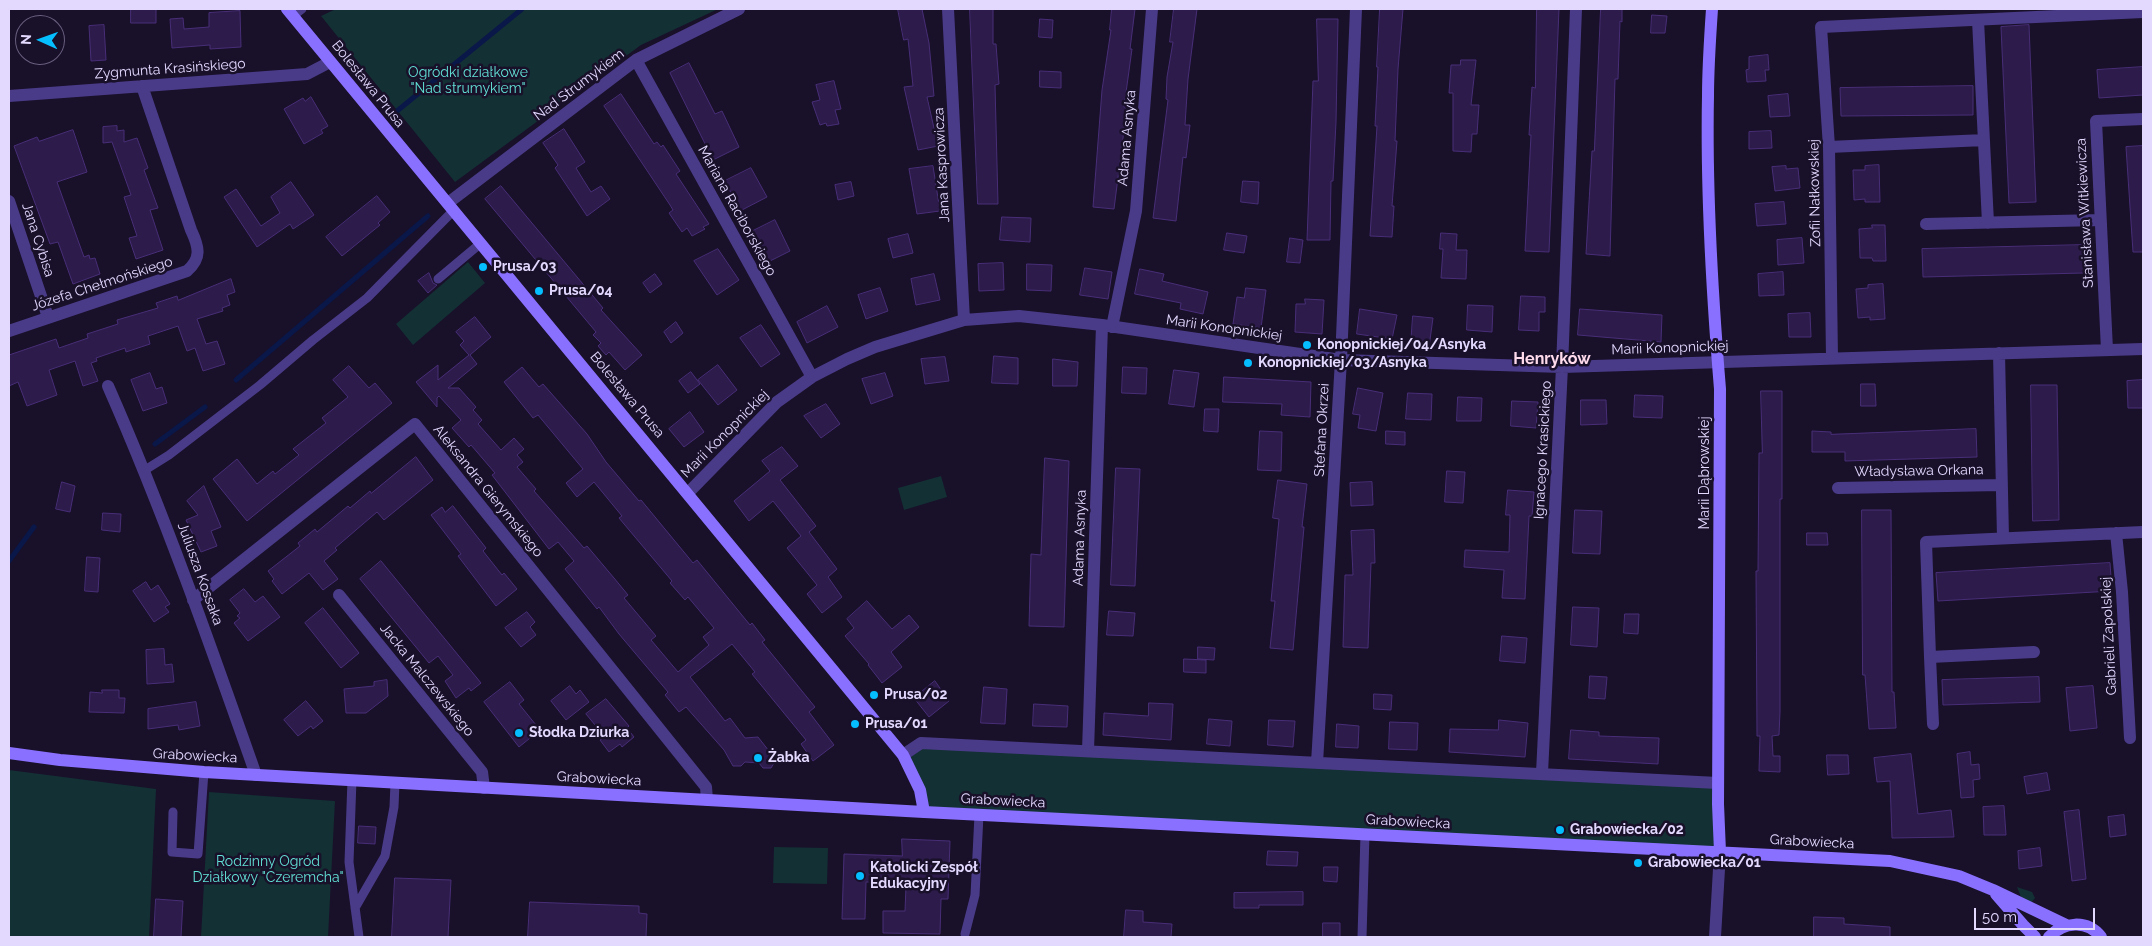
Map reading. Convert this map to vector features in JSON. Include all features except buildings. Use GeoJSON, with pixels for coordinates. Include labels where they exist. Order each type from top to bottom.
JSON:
{"type":"FeatureCollection","features":[{"type":"Feature","properties":{"kind":"street","name":"Nad Strumykiem"},"geometry":{"type":"LineString","coordinates":[[451,207],[636,60],[739,9]]}},
{"type":"Feature","properties":{"kind":"street","name":"Jana Kasprowicza"},"geometry":{"type":"LineString","coordinates":[[948,9],[964,320]]}},
{"type":"Feature","properties":{"kind":"street","name":"Adama Asnyka"},"geometry":{"type":"LineString","coordinates":[[1088,751],[1107,326],[1136,211],[1152,9]]}},
{"type":"Feature","properties":{"kind":"street","name":"Stefana Okrzei"},"geometry":{"type":"LineString","coordinates":[[1318,764],[1341,360],[1356,9]]}},
{"type":"Feature","properties":{"kind":"street","name":"Ignacego Krasickiego"},"geometry":{"type":"LineString","coordinates":[[1542,773],[1562,367],[1576,9]]}},
{"type":"Feature","properties":{"kind":"street","name":"Marii Dąbrowskiej"},"geometry":{"type":"LineString","coordinates":[[1712,9],[1708,96],[1708,177],[1720,389],[1718,783],[1720,852],[1715,937]]}},
{"type":"Feature","properties":{"kind":"street","name":"Bolesława Prusa"},"geometry":{"type":"LineString","coordinates":[[294,11],[330,62],[903,755],[920,790],[924,812]]}},
{"type":"Feature","properties":{"kind":"street"},"geometry":{"type":"LineString","coordinates":[[1988,223],[1978,20],[2058,12],[2143,12]]}},
{"type":"Feature","properties":{"kind":"street","name":"Zofii Nałkowskiej"},"geometry":{"type":"LineString","coordinates":[[1832,358],[1829,147],[1821,27],[1978,20]]}},
{"type":"Feature","properties":{"kind":"street","name":"Mariana Raciborskiego"},"geometry":{"type":"LineString","coordinates":[[636,60],[812,377]]}},
{"type":"Feature","properties":{"kind":"street","name":"Zygmunta Krasińskiego"},"geometry":{"type":"LineString","coordinates":[[9,96],[307,74],[330,62]]}},
{"type":"Feature","properties":{"kind":"street","name":"Józefa Chełmońskiego"},"geometry":{"type":"LineString","coordinates":[[9,331],[187,271],[195,265],[199,254],[197,243],[142,86]]}},
{"type":"Feature","properties":{"kind":"street","name":"Stanisława Witkiewicza"},"geometry":{"type":"LineString","coordinates":[[2106,350],[2096,121],[2143,119]]}},
{"type":"Feature","properties":{"kind":"street"},"geometry":{"type":"LineString","coordinates":[[1829,147],[1984,140]]}},
{"type":"Feature","properties":{"kind":"street","name":"Jana Cybisa"},"geometry":{"type":"LineString","coordinates":[[9,201],[48,317]]}},
{"type":"Feature","properties":{"kind":"street"},"geometry":{"type":"LineString","coordinates":[[1926,224],[2099,220]]}},
{"type":"Feature","properties":{"kind":"street","name":"Marii Konopnickiej"},"geometry":{"type":"LineString","coordinates":[[688,493],[777,402],[812,377],[875,347],[964,320],[1019,316],[1107,326],[1341,360],[1562,367],[2143,349]]}},
{"type":"Feature","properties":{"kind":"street","name":"Władysława Orkana"},"geometry":{"type":"LineString","coordinates":[[1999,353],[2002,538]]}},
{"type":"Feature","properties":{"kind":"street","name":"Juliusza Kossaka"},"geometry":{"type":"LineString","coordinates":[[108,386],[146,470],[256,775]]}},
{"type":"Feature","properties":{"kind":"street","name":"Aleksandra Gierymskiego"},"geometry":{"type":"LineString","coordinates":[[194,600],[415,424],[706,787],[707,800]]}},
{"type":"Feature","properties":{"kind":"street","name":"Władysława Orkana"},"geometry":{"type":"LineString","coordinates":[[1838,488],[2001,485]]}},
{"type":"Feature","properties":{"kind":"street"},"geometry":{"type":"LineString","coordinates":[[1933,724],[1926,542],[2143,532]]}},
{"type":"Feature","properties":{"kind":"street","name":"Gabrieli Zapolskiej"},"geometry":{"type":"LineString","coordinates":[[2116,533],[2122,592],[2130,738]]}},
{"type":"Feature","properties":{"kind":"street","name":"Jacka Malczewskiego"},"geometry":{"type":"LineString","coordinates":[[339,595],[482,772],[484,788]]}},
{"type":"Feature","properties":{"kind":"street"},"geometry":{"type":"LineString","coordinates":[[1930,657],[2034,652]]}},
{"type":"Feature","properties":{"kind":"street"},"geometry":{"type":"LineString","coordinates":[[903,755],[921,743],[1718,783]]}},
{"type":"Feature","properties":{"kind":"street","name":"Grabowiecka"},"geometry":{"type":"LineString","coordinates":[[9,753],[60,760],[256,775],[979,815],[1890,861],[1959,876],[1993,890],[2066,926]]}},
{"type":"Feature","properties":{"kind":"street","name":"Grabowiecka"},"geometry":{"type":"LineString","coordinates":[[1993,890],[2022,925],[2035,937]]}},
{"type":"Feature","properties":{"kind":"street"},"geometry":{"type":"LineString","coordinates":[[2049,937],[2057,930],[2077,924],[2088,927],[2101,937]]}},
{"type":"Feature","properties":{"kind":"lane"},"geometry":{"type":"LineString","coordinates":[[146,470],[169,456],[260,386],[368,298],[451,207]]}},
{"type":"Feature","properties":{"kind":"lane"},"geometry":{"type":"LineString","coordinates":[[438,279],[481,243]]}},
{"type":"Feature","properties":{"kind":"lane"},"geometry":{"type":"LineString","coordinates":[[173,812],[172,852],[198,854],[204,772]]}},
{"type":"Feature","properties":{"kind":"lane"},"geometry":{"type":"LineString","coordinates":[[352,780],[349,862],[359,937]]}},
{"type":"Feature","properties":{"kind":"lane"},"geometry":{"type":"LineString","coordinates":[[355,908],[385,856],[394,807],[395,782]]}},
{"type":"Feature","properties":{"kind":"lane"},"geometry":{"type":"LineString","coordinates":[[965,934],[975,895],[979,815]]}},
{"type":"Feature","properties":{"kind":"lane"},"geometry":{"type":"LineString","coordinates":[[1362,937],[1364,834]]}},
{"type":"Feature","properties":{"kind":"green space","name":"Ogródki działkowe \"Nad strumykiem\""},"geometry":{"type":"Polygon","coordinates":[[[336,9],[718,9],[641,45],[455,182],[321,16],[336,9]]]}},
{"type":"Feature","properties":{"kind":"green space"},"geometry":{"type":"Polygon","coordinates":[[[468,262],[485,283],[413,345],[396,324],[468,262]]]}},
{"type":"Feature","properties":{"kind":"green space"},"geometry":{"type":"Polygon","coordinates":[[[941,476],[947,497],[904,510],[898,488],[941,476]]]}},
{"type":"Feature","properties":{"kind":"green space"},"geometry":{"type":"Polygon","coordinates":[[[921,743],[1718,783],[1720,852],[924,812],[903,755],[921,743]]]}},
{"type":"Feature","properties":{"kind":"green space","name":"Rodzinny Ogród Działkowy \"Czeremcha\""},"geometry":{"type":"Polygon","coordinates":[[[9,770],[156,789],[149,937],[9,937],[9,770]]]}},
{"type":"Feature","properties":{"kind":"green space","name":"Rodzinny Ogród Działkowy \"Czeremcha\""},"geometry":{"type":"Polygon","coordinates":[[[209,792],[335,801],[328,937],[201,937],[209,792]]]}},
{"type":"Feature","properties":{"kind":"green space"},"geometry":{"type":"Polygon","coordinates":[[[774,847],[828,848],[827,884],[773,883],[774,847]]]}},
{"type":"Feature","properties":{"kind":"green space"},"geometry":{"type":"Polygon","coordinates":[[[2017,887],[2032,892],[2035,898],[2031,903],[2021,897],[2017,887]]]}},
{"type":"Feature","properties":{"kind":"waterway"},"geometry":{"type":"LineString","coordinates":[[397,111],[522,9]]}},
{"type":"Feature","properties":{"kind":"waterway"},"geometry":{"type":"LineString","coordinates":[[236,380],[428,216]]}},
{"type":"Feature","properties":{"kind":"waterway"},"geometry":{"type":"LineString","coordinates":[[155,444],[205,407]]}},
{"type":"Feature","properties":{"kind":"waterway"},"geometry":{"type":"LineString","coordinates":[[9,561],[34,527]]}},
{"type":"Feature","properties":{"kind":"place","name":"Prusa/03"},"geometry":{"type":"Point","coordinates":[483,267]}},
{"type":"Feature","properties":{"kind":"place","name":"Prusa/04"},"geometry":{"type":"Point","coordinates":[539,291]}},
{"type":"Feature","properties":{"kind":"place","name":"Konopnickiej/04/Asnyka"},"geometry":{"type":"Point","coordinates":[1307,345]}},
{"type":"Feature","properties":{"kind":"place","name":"Konopnickiej/03/Asnyka"},"geometry":{"type":"Point","coordinates":[1248,363]}},
{"type":"Feature","properties":{"kind":"place","name":"Prusa/02"},"geometry":{"type":"Point","coordinates":[874,695]}},
{"type":"Feature","properties":{"kind":"place","name":"Prusa/01"},"geometry":{"type":"Point","coordinates":[855,724]}},
{"type":"Feature","properties":{"kind":"place","name":"Słodka Dziurka"},"geometry":{"type":"Point","coordinates":[519,733]}},
{"type":"Feature","properties":{"kind":"place","name":"Żabka"},"geometry":{"type":"Point","coordinates":[758,758]}},
{"type":"Feature","properties":{"kind":"place","name":"Grabowiecka/02"},"geometry":{"type":"Point","coordinates":[1560,830]}},
{"type":"Feature","properties":{"kind":"place","name":"Grabowiecka/01"},"geometry":{"type":"Point","coordinates":[1638,863]}},
{"type":"Feature","properties":{"kind":"place","name":"Katolicki Zespół Edukacyjny"},"geometry":{"type":"Point","coordinates":[860,876]}},
{"type":"Feature","properties":{"kind":"district","name":"Henryków"},"geometry":{"type":"Point","coordinates":[1552,359]}}]}
